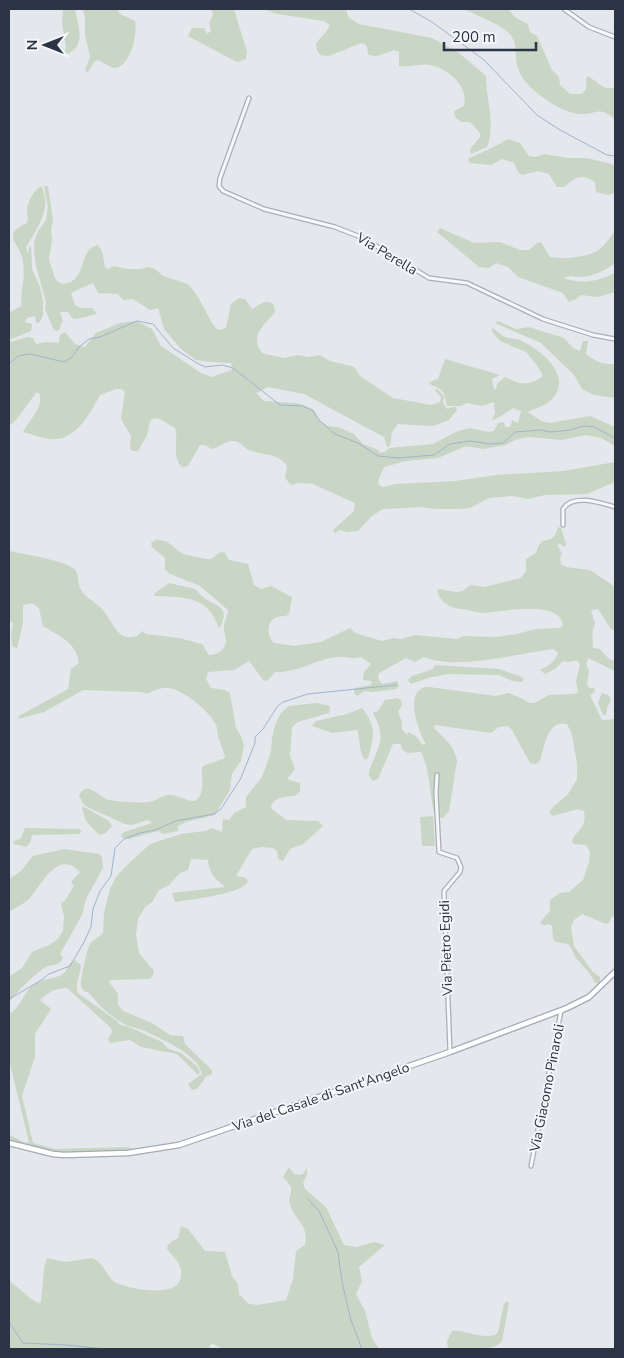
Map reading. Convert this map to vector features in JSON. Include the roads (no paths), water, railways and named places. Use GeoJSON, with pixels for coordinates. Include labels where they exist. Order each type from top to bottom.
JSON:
{"type":"FeatureCollection","features":[{"type":"Feature","properties":{"kind":"main road","name":"Via del Casale di Sant'Angelo"},"geometry":{"type":"LineString","coordinates":[[9,1143],[62,1155],[157,1150],[205,1136],[450,1052],[561,1010],[589,996],[615,972]]}},
{"type":"Feature","properties":{"kind":"street"},"geometry":{"type":"LineString","coordinates":[[564,9],[589,27],[615,37]]}},
{"type":"Feature","properties":{"kind":"street","name":"Via Perella"},"geometry":{"type":"LineString","coordinates":[[249,98],[219,180],[219,186],[223,192],[264,209],[338,228],[363,238],[430,278],[467,283],[543,319],[592,335],[615,339]]}},
{"type":"Feature","properties":{"kind":"street"},"geometry":{"type":"LineString","coordinates":[[563,525],[562,509],[569,503],[594,501],[615,508]]}},
{"type":"Feature","properties":{"kind":"street","name":"Via Pietro Egidi"},"geometry":{"type":"LineString","coordinates":[[437,775],[438,852],[457,858],[461,867],[460,872],[445,888],[444,893],[450,1052]]}},
{"type":"Feature","properties":{"kind":"street","name":"Via Giacomo Pinaroli"},"geometry":{"type":"LineString","coordinates":[[531,1166],[561,1010]]}},
{"type":"Feature","properties":{"kind":"waterway"},"geometry":{"type":"LineString","coordinates":[[409,9],[432,22],[484,60],[537,115],[560,130],[607,155],[615,156]]}},
{"type":"Feature","properties":{"kind":"waterway"},"geometry":{"type":"LineString","coordinates":[[9,364],[18,356],[30,354],[64,362],[72,357],[79,347],[89,339],[100,337],[137,321],[153,324],[173,348],[197,363],[205,367],[222,365],[233,368],[280,405],[303,406],[313,411],[319,420],[335,434],[358,443],[378,456],[398,458],[434,455],[450,444],[470,441],[490,444],[503,443],[515,432],[541,430],[550,432],[570,430],[583,426],[594,427],[615,438]]}},
{"type":"Feature","properties":{"kind":"waterway"},"geometry":{"type":"LineString","coordinates":[[9,999],[49,974],[70,966],[91,927],[93,909],[100,891],[111,876],[115,848],[124,839],[155,830],[176,821],[214,814],[221,809],[241,778],[255,743],[255,737],[263,729],[277,707],[283,702],[308,694],[396,685]]}},
{"type":"Feature","properties":{"kind":"waterway"},"geometry":{"type":"LineString","coordinates":[[308,1199],[319,1211],[338,1252],[342,1282],[351,1320],[362,1349]]}},
{"type":"Feature","properties":{"kind":"waterway"},"geometry":{"type":"LineString","coordinates":[[9,1322],[23,1343],[105,1349]]}}]}
